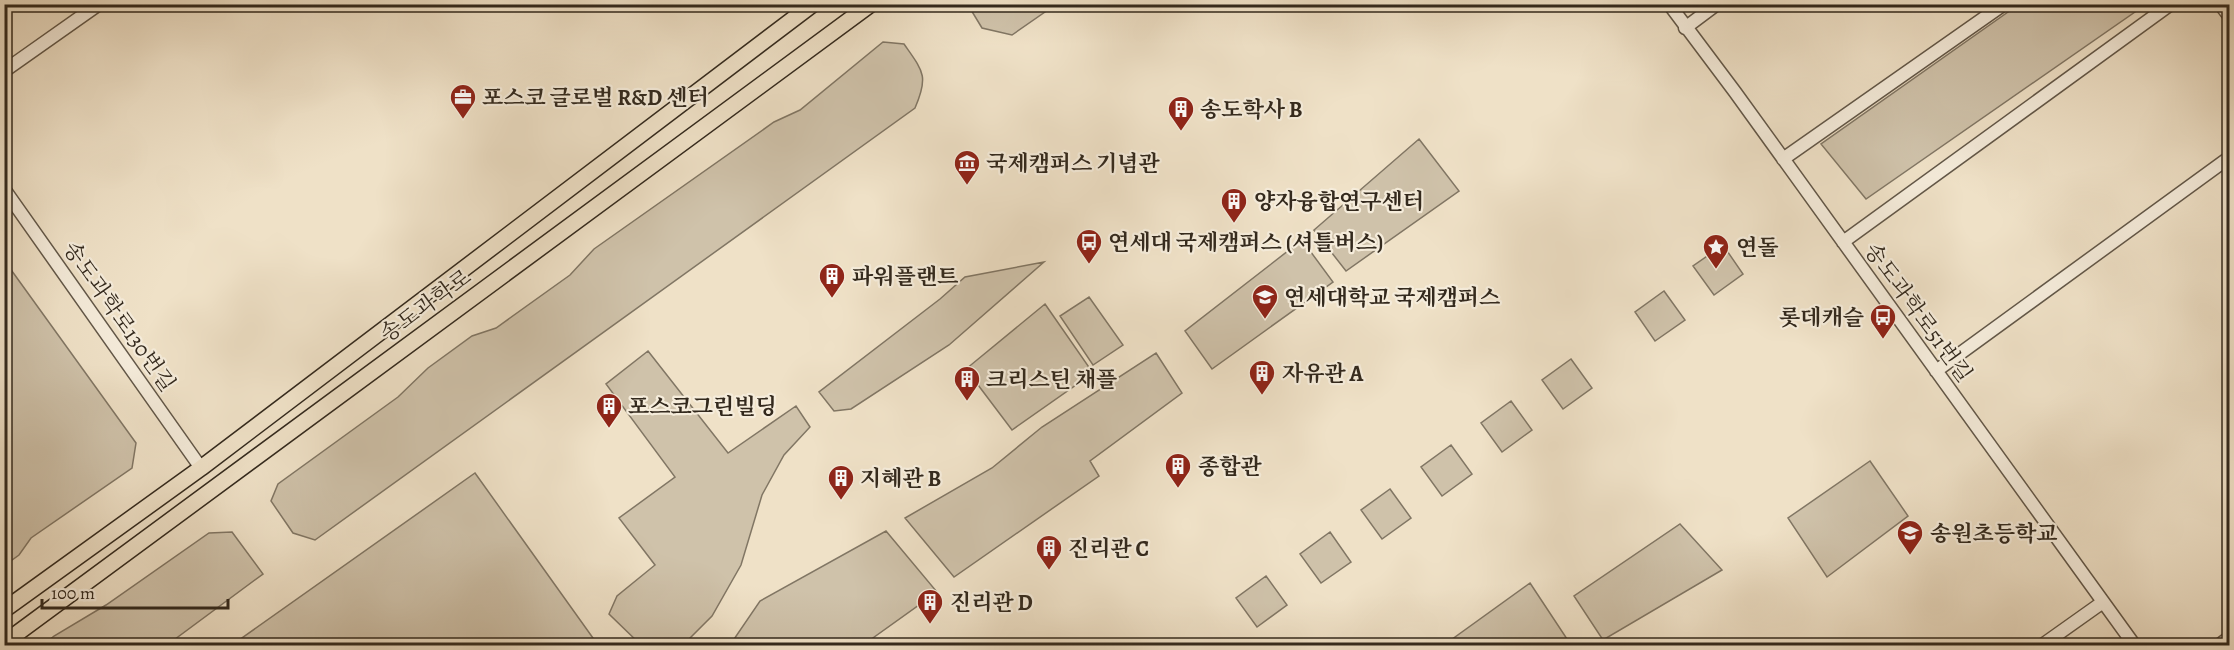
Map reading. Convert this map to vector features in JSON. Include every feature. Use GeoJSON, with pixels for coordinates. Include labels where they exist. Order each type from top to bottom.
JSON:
{"type":"FeatureCollection","features":[{"type":"Feature","properties":{"kind":"main road","name":"송도과학로"},"geometry":{"type":"LineString","coordinates":[[4,610],[201,468],[813,4]]}},
{"type":"Feature","properties":{"kind":"main road","name":"송도과학로"},"geometry":{"type":"LineString","coordinates":[[4,643],[871,4]]}},
{"type":"Feature","properties":{"kind":"street"},"geometry":{"type":"LineString","coordinates":[[4,70],[99,4]]}},
{"type":"Feature","properties":{"kind":"street","name":"송도과학로51번길"},"geometry":{"type":"LineString","coordinates":[[1669,4],[2135,645]]}},
{"type":"Feature","properties":{"kind":"street"},"geometry":{"type":"LineString","coordinates":[[1686,28],[1717,4]]}},
{"type":"Feature","properties":{"kind":"street"},"geometry":{"type":"LineString","coordinates":[[1783,159],[2004,4]]}},
{"type":"Feature","properties":{"kind":"street"},"geometry":{"type":"LineString","coordinates":[[1843,242],[2171,4]]}},
{"type":"Feature","properties":{"kind":"street"},"geometry":{"type":"LineString","coordinates":[[2220,4],[2229,17]]}},
{"type":"Feature","properties":{"kind":"street"},"geometry":{"type":"LineString","coordinates":[[1936,372],[2229,157]]}},
{"type":"Feature","properties":{"kind":"street","name":"송도과학로130번길"},"geometry":{"type":"LineString","coordinates":[[4,189],[201,468]]}},
{"type":"Feature","properties":{"kind":"street"},"geometry":{"type":"LineString","coordinates":[[2041,645],[2103,602]]}},
{"type":"Feature","properties":{"kind":"street"},"geometry":{"type":"LineString","coordinates":[[2218,645],[2229,637]]}},
{"type":"Feature","properties":{"kind":"shaded area"},"geometry":{"type":"Polygon","coordinates":[[[968,5],[1055,5],[1012,35],[982,28],[968,5]]]}},
{"type":"Feature","properties":{"kind":"shaded area"},"geometry":{"type":"Polygon","coordinates":[[[2018,5],[2145,5],[1866,199],[1821,144],[2018,5]]]}},
{"type":"Feature","properties":{"kind":"shaded area"},"geometry":{"type":"Polygon","coordinates":[[[883,42],[904,44],[920,68],[923,81],[915,108],[315,540],[293,533],[271,501],[278,484],[398,397],[428,368],[472,336],[496,328],[570,275],[594,249],[774,122],[800,110],[883,42]]]}},
{"type":"Feature","properties":{"kind":"shaded area"},"geometry":{"type":"Polygon","coordinates":[[[1419,139],[1459,191],[1346,271],[1314,230],[1419,139]]]}},
{"type":"Feature","properties":{"kind":"shaded area"},"geometry":{"type":"Polygon","coordinates":[[[1302,240],[1333,282],[1212,369],[1185,331],[1302,240]]]}},
{"type":"Feature","properties":{"kind":"shaded area"},"geometry":{"type":"Polygon","coordinates":[[[1723,245],[1743,274],[1714,295],[1693,266],[1723,245]]]}},
{"type":"Feature","properties":{"kind":"shaded area"},"geometry":{"type":"Polygon","coordinates":[[[4,260],[136,443],[132,468],[31,538],[19,555],[5,565],[4,260]]]}},
{"type":"Feature","properties":{"kind":"shaded area"},"geometry":{"type":"Polygon","coordinates":[[[1044,262],[949,345],[851,409],[834,411],[819,392],[940,299],[965,277],[1044,262]]]}},
{"type":"Feature","properties":{"kind":"shaded area"},"geometry":{"type":"Polygon","coordinates":[[[1664,291],[1685,320],[1655,341],[1635,312],[1664,291]]]}},
{"type":"Feature","properties":{"kind":"shaded area"},"geometry":{"type":"Polygon","coordinates":[[[1089,297],[1123,345],[1093,365],[1060,316],[1089,297]]]}},
{"type":"Feature","properties":{"kind":"shaded area"},"geometry":{"type":"Polygon","coordinates":[[[1045,304],[1093,373],[1012,430],[966,369],[1045,304]]]}},
{"type":"Feature","properties":{"kind":"shaded area"},"geometry":{"type":"Polygon","coordinates":[[[648,351],[728,453],[796,406],[810,427],[784,455],[762,495],[741,565],[712,616],[683,645],[641,645],[609,614],[617,596],[655,565],[619,518],[675,477],[606,384],[648,351]]]}},
{"type":"Feature","properties":{"kind":"shaded area"},"geometry":{"type":"Polygon","coordinates":[[[1156,353],[1182,393],[1090,461],[1099,476],[954,577],[905,518],[992,468],[1042,427],[1156,353]]]}},
{"type":"Feature","properties":{"kind":"shaded area"},"geometry":{"type":"Polygon","coordinates":[[[1571,359],[1592,388],[1563,409],[1542,380],[1571,359]]]}},
{"type":"Feature","properties":{"kind":"shaded area"},"geometry":{"type":"Polygon","coordinates":[[[1511,401],[1532,430],[1502,452],[1481,423],[1511,401]]]}},
{"type":"Feature","properties":{"kind":"shaded area"},"geometry":{"type":"Polygon","coordinates":[[[1451,445],[1472,474],[1442,496],[1421,467],[1451,445]]]}},
{"type":"Feature","properties":{"kind":"shaded area"},"geometry":{"type":"Polygon","coordinates":[[[1870,461],[1908,516],[1827,577],[1788,518],[1870,461]]]}},
{"type":"Feature","properties":{"kind":"shaded area"},"geometry":{"type":"Polygon","coordinates":[[[475,473],[598,645],[232,645],[475,473]]]}},
{"type":"Feature","properties":{"kind":"shaded area"},"geometry":{"type":"Polygon","coordinates":[[[1390,489],[1411,518],[1382,539],[1361,510],[1390,489]]]}},
{"type":"Feature","properties":{"kind":"shaded area"},"geometry":{"type":"Polygon","coordinates":[[[1680,524],[1722,570],[1603,640],[1574,596],[1680,524]]]}},
{"type":"Feature","properties":{"kind":"shaded area"},"geometry":{"type":"Polygon","coordinates":[[[886,531],[937,592],[863,645],[730,645],[760,601],[886,531]]]}},
{"type":"Feature","properties":{"kind":"shaded area"},"geometry":{"type":"Polygon","coordinates":[[[232,532],[263,574],[167,645],[43,645],[106,605],[209,533],[232,532]]]}},
{"type":"Feature","properties":{"kind":"shaded area"},"geometry":{"type":"Polygon","coordinates":[[[1330,532],[1351,562],[1321,583],[1300,554],[1330,532]]]}},
{"type":"Feature","properties":{"kind":"shaded area"},"geometry":{"type":"Polygon","coordinates":[[[1266,576],[1287,605],[1257,627],[1236,598],[1266,576]]]}},
{"type":"Feature","properties":{"kind":"shaded area"},"geometry":{"type":"Polygon","coordinates":[[[1530,583],[1571,645],[1444,645],[1530,583]]]}},
{"type":"Feature","properties":{"kind":"place","name":"포스코 글로벌 R&D 센터"},"geometry":{"type":"Point","coordinates":[463,120]}},
{"type":"Feature","properties":{"kind":"place","name":"송도학사 B"},"geometry":{"type":"Point","coordinates":[1181,132]}},
{"type":"Feature","properties":{"kind":"place","name":"국제캠퍼스 기념관"},"geometry":{"type":"Point","coordinates":[967,186]}},
{"type":"Feature","properties":{"kind":"place","name":"양자융합연구센터"},"geometry":{"type":"Point","coordinates":[1234,224]}},
{"type":"Feature","properties":{"kind":"place","name":"연세대 국제캠퍼스 (셔틀버스)"},"geometry":{"type":"Point","coordinates":[1089,265]}},
{"type":"Feature","properties":{"kind":"place","name":"연돌"},"geometry":{"type":"Point","coordinates":[1716,270]}},
{"type":"Feature","properties":{"kind":"place","name":"파워플랜트"},"geometry":{"type":"Point","coordinates":[832,299]}},
{"type":"Feature","properties":{"kind":"place","name":"연세대학교 국제캠퍼스"},"geometry":{"type":"Point","coordinates":[1265,320]}},
{"type":"Feature","properties":{"kind":"place","name":"롯데캐슬"},"geometry":{"type":"Point","coordinates":[1883,340]}},
{"type":"Feature","properties":{"kind":"place","name":"자유관 A"},"geometry":{"type":"Point","coordinates":[1262,396]}},
{"type":"Feature","properties":{"kind":"place","name":"크리스틴 채플"},"geometry":{"type":"Point","coordinates":[967,402]}},
{"type":"Feature","properties":{"kind":"place","name":"포스코그린빌딩"},"geometry":{"type":"Point","coordinates":[609,429]}},
{"type":"Feature","properties":{"kind":"place","name":"종합관"},"geometry":{"type":"Point","coordinates":[1178,489]}},
{"type":"Feature","properties":{"kind":"place","name":"지혜관 B"},"geometry":{"type":"Point","coordinates":[841,501]}},
{"type":"Feature","properties":{"kind":"place","name":"송원초등학교"},"geometry":{"type":"Point","coordinates":[1910,556]}},
{"type":"Feature","properties":{"kind":"place","name":"진리관 C"},"geometry":{"type":"Point","coordinates":[1049,571]}},
{"type":"Feature","properties":{"kind":"place","name":"진리관 D"},"geometry":{"type":"Point","coordinates":[930,625]}}]}
